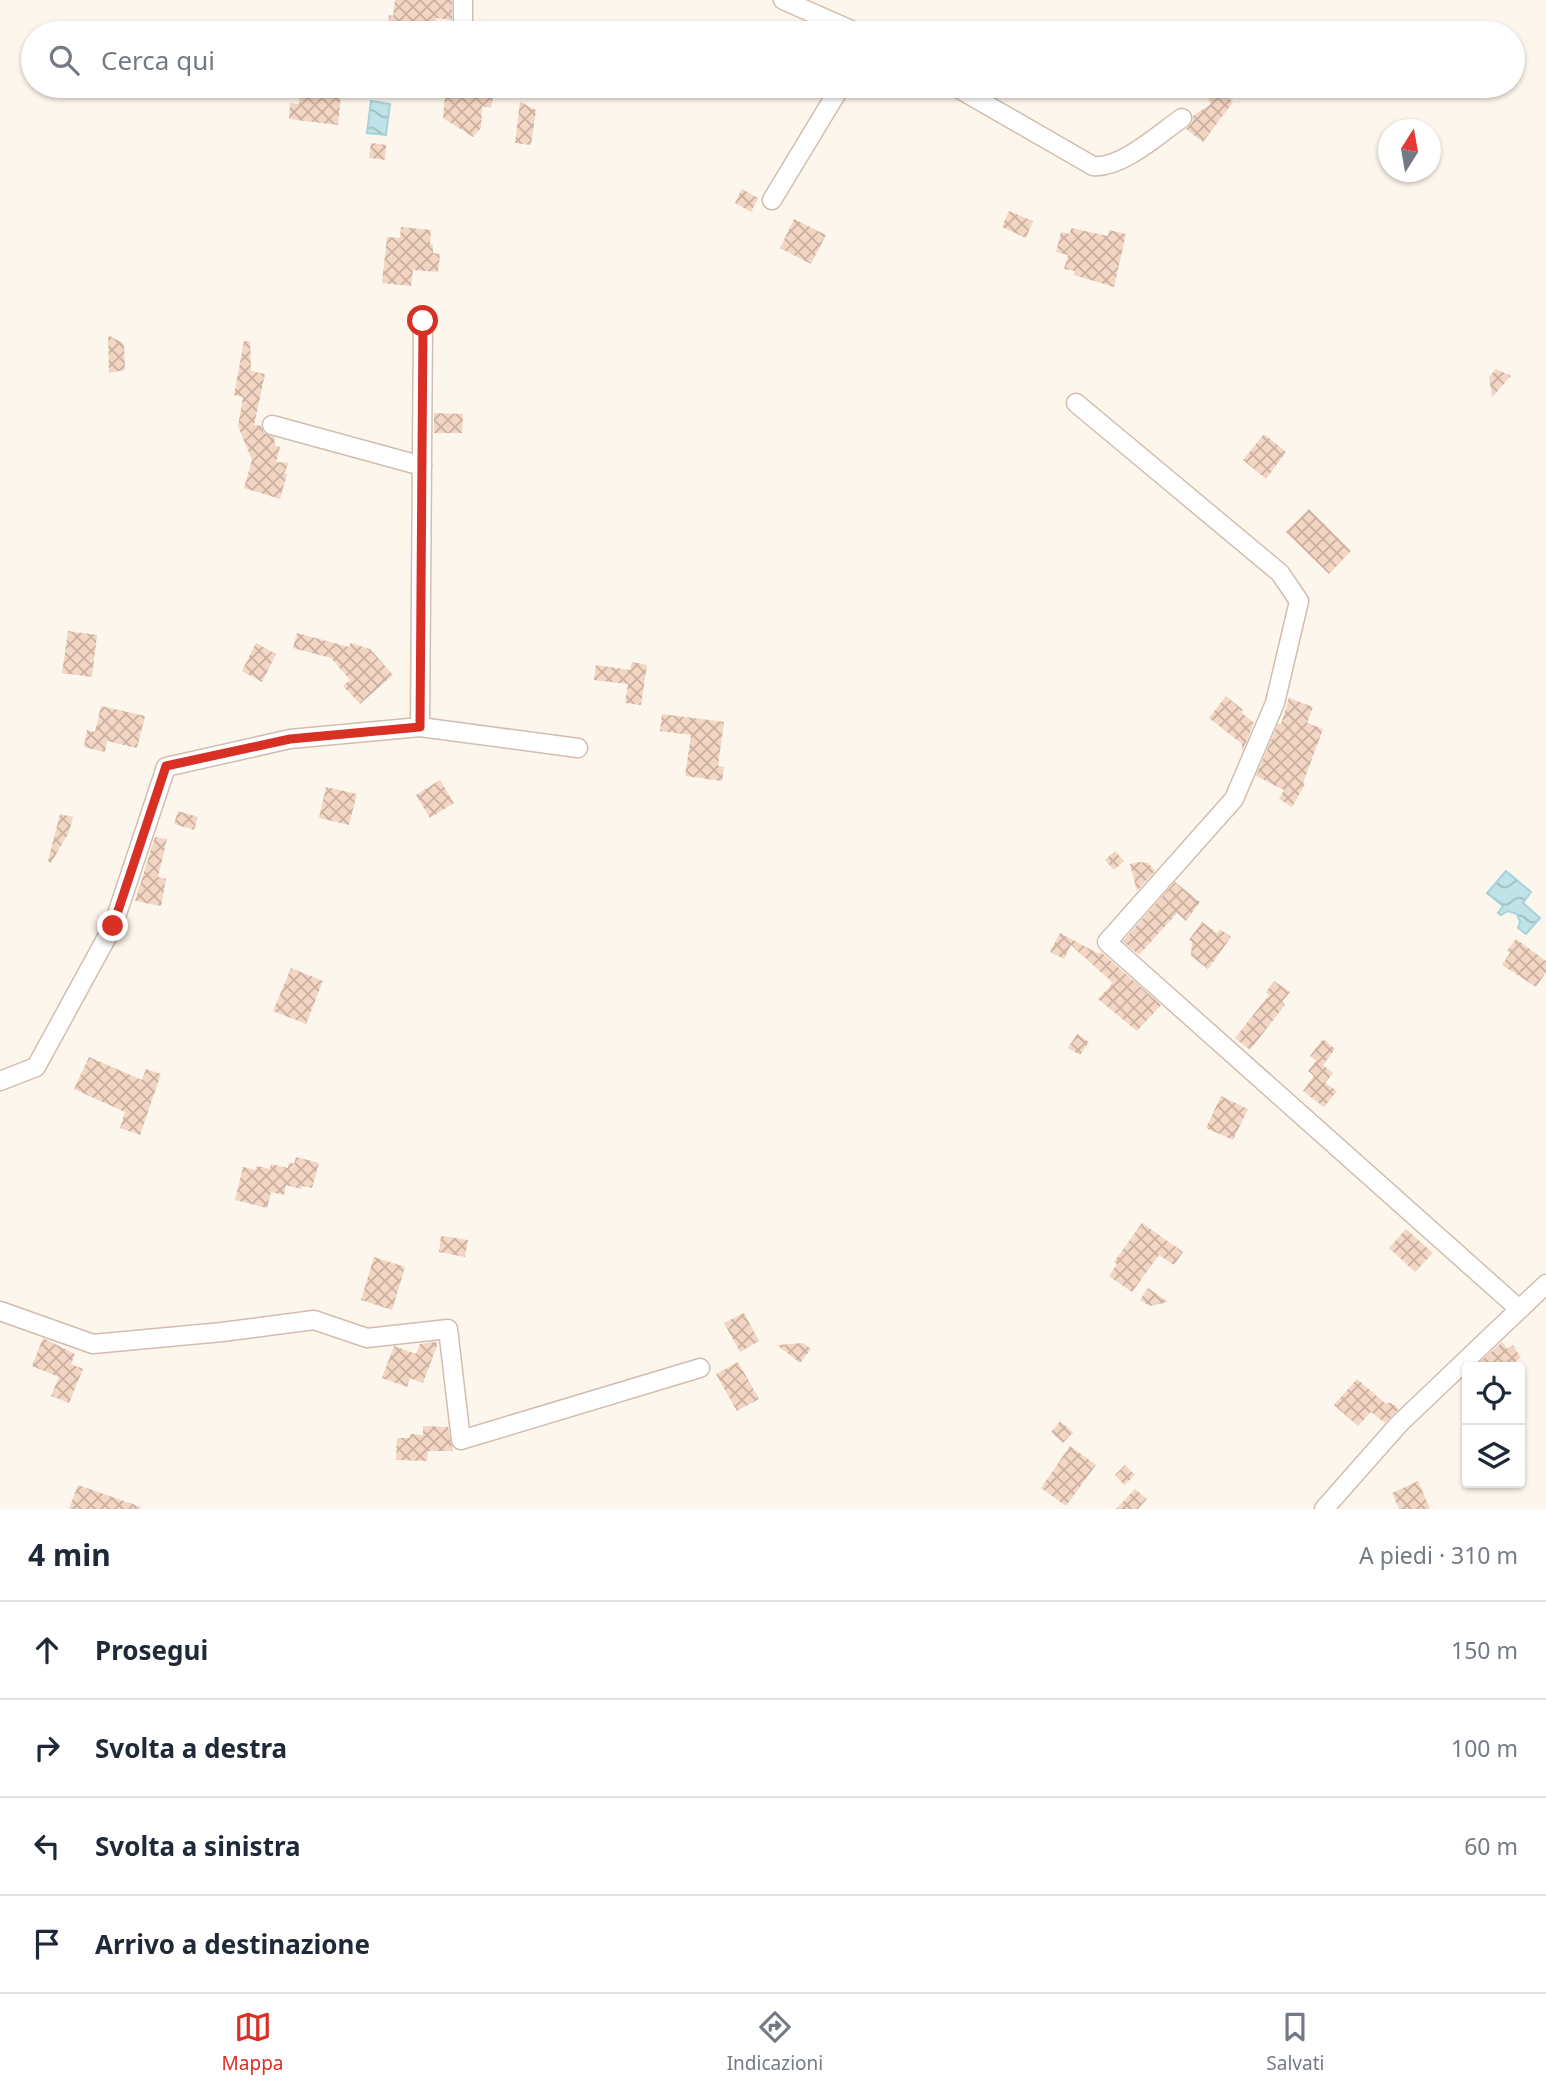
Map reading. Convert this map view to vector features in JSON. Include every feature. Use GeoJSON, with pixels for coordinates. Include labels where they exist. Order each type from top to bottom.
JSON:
{"type":"FeatureCollection","features":[{"type":"Feature","properties":{"kind":"street"},"geometry":{"type":"LineString","coordinates":[[463,0],[463,21]]}},
{"type":"Feature","properties":{"kind":"street"},"geometry":{"type":"LineString","coordinates":[[783,0],[831,21]]}},
{"type":"Feature","properties":{"kind":"street"},"geometry":{"type":"LineString","coordinates":[[772,200],[834,98]]}},
{"type":"Feature","properties":{"kind":"street"},"geometry":{"type":"LineString","coordinates":[[975,98],[1093,166],[1103,167],[1127,156],[1182,118]]}},
{"type":"Feature","properties":{"kind":"street"},"geometry":{"type":"LineString","coordinates":[[420,727],[423,321]]}},
{"type":"Feature","properties":{"kind":"street"},"geometry":{"type":"LineString","coordinates":[[1076,403],[1280,573],[1299,601],[1275,703],[1234,799],[1107,942],[1518,1308]]}},
{"type":"Feature","properties":{"kind":"street"},"geometry":{"type":"LineString","coordinates":[[272,425],[422,466]]}},
{"type":"Feature","properties":{"kind":"street"},"geometry":{"type":"LineString","coordinates":[[0,1081],[36,1066],[113,926],[166,766],[290,739],[420,727],[578,748]]}},
{"type":"Feature","properties":{"kind":"street"},"geometry":{"type":"LineString","coordinates":[[1324,1509],[1399,1424],[1546,1284]]}},
{"type":"Feature","properties":{"kind":"street"},"geometry":{"type":"LineString","coordinates":[[0,1311],[93,1344],[314,1320],[367,1338],[448,1329],[461,1440],[700,1368]]}},
{"type":"Feature","properties":{"kind":"water"},"geometry":{"type":"Polygon","coordinates":[[[371,101],[390,104],[386,135],[367,133],[371,101]]]}},
{"type":"Feature","properties":{"kind":"water"},"geometry":{"type":"Polygon","coordinates":[[[1506,871],[1531,892],[1523,903],[1540,918],[1526,934],[1518,928],[1520,922],[1517,914],[1508,911],[1501,915],[1498,913],[1503,906],[1487,893],[1506,871]]]}},
{"type":"Feature","properties":{"kind":"building"},"geometry":{"type":"Polygon","coordinates":[[[395,0],[452,0],[452,20],[436,18],[435,21],[388,21],[389,15],[393,16],[395,0]]]}},
{"type":"Feature","properties":{"kind":"building"},"geometry":{"type":"Polygon","coordinates":[[[300,98],[341,98],[338,125],[289,119],[290,103],[299,104],[300,98]]]}},
{"type":"Feature","properties":{"kind":"building"},"geometry":{"type":"Polygon","coordinates":[[[445,98],[493,98],[491,108],[482,106],[481,128],[473,137],[443,118],[445,98]]]}},
{"type":"Feature","properties":{"kind":"building"},"geometry":{"type":"Polygon","coordinates":[[[1208,98],[1229,98],[1233,102],[1203,142],[1186,129],[1192,123],[1193,116],[1211,104],[1208,98]]]}},
{"type":"Feature","properties":{"kind":"building"},"geometry":{"type":"Polygon","coordinates":[[[520,102],[536,110],[531,145],[515,143],[520,102]]]}},
{"type":"Feature","properties":{"kind":"building"},"geometry":{"type":"Polygon","coordinates":[[[371,143],[386,145],[385,160],[369,158],[371,143]]]}},
{"type":"Feature","properties":{"kind":"building"},"geometry":{"type":"Polygon","coordinates":[[[742,189],[758,198],[751,212],[735,203],[742,189]]]}},
{"type":"Feature","properties":{"kind":"building"},"geometry":{"type":"Polygon","coordinates":[[[1009,211],[1033,221],[1026,238],[1002,227],[1009,211]]]}},
{"type":"Feature","properties":{"kind":"building"},"geometry":{"type":"Polygon","coordinates":[[[794,219],[826,235],[811,264],[780,248],[794,219]]]}},
{"type":"Feature","properties":{"kind":"building"},"geometry":{"type":"Polygon","coordinates":[[[401,227],[431,230],[430,244],[433,245],[433,253],[440,254],[438,272],[413,270],[411,286],[382,283],[387,237],[400,238],[401,227]]]}},
{"type":"Feature","properties":{"kind":"building"},"geometry":{"type":"Polygon","coordinates":[[[1071,228],[1108,236],[1109,230],[1126,234],[1114,287],[1074,275],[1075,271],[1064,269],[1068,255],[1056,252],[1061,232],[1070,234],[1071,228]]]}},
{"type":"Feature","properties":{"kind":"building"},"geometry":{"type":"Polygon","coordinates":[[[108,335],[124,344],[125,370],[109,373],[108,335]]]}},
{"type":"Feature","properties":{"kind":"building"},"geometry":{"type":"Polygon","coordinates":[[[244,341],[250,342],[251,371],[265,374],[254,425],[261,426],[264,433],[274,437],[275,446],[280,447],[276,462],[289,463],[284,473],[287,474],[280,499],[244,488],[252,460],[238,426],[243,397],[234,395],[244,341]]]}},
{"type":"Feature","properties":{"kind":"building"},"geometry":{"type":"Polygon","coordinates":[[[1496,369],[1511,376],[1492,397],[1489,377],[1496,369]]]}},
{"type":"Feature","properties":{"kind":"building"},"geometry":{"type":"Polygon","coordinates":[[[434,413],[463,414],[462,433],[434,433],[434,413]]]}},
{"type":"Feature","properties":{"kind":"building"},"geometry":{"type":"Polygon","coordinates":[[[1264,434],[1286,452],[1266,479],[1243,460],[1264,434]]]}},
{"type":"Feature","properties":{"kind":"building"},"geometry":{"type":"Polygon","coordinates":[[[1309,509],[1351,551],[1329,574],[1286,532],[1309,509]]]}},
{"type":"Feature","properties":{"kind":"building"},"geometry":{"type":"Polygon","coordinates":[[[68,631],[97,635],[92,677],[62,673],[68,631]]]}},
{"type":"Feature","properties":{"kind":"building"},"geometry":{"type":"Polygon","coordinates":[[[297,633],[349,647],[351,643],[370,649],[393,675],[360,704],[343,686],[350,680],[331,658],[293,648],[297,633]]]}},
{"type":"Feature","properties":{"kind":"building"},"geometry":{"type":"Polygon","coordinates":[[[256,643],[276,654],[262,682],[242,671],[256,643]]]}},
{"type":"Feature","properties":{"kind":"building"},"geometry":{"type":"Polygon","coordinates":[[[632,662],[647,665],[641,705],[625,703],[628,684],[594,680],[596,665],[630,670],[632,662]]]}},
{"type":"Feature","properties":{"kind":"building"},"geometry":{"type":"Polygon","coordinates":[[[1226,696],[1254,723],[1242,752],[1242,744],[1209,718],[1226,696]]]}},
{"type":"Feature","properties":{"kind":"building"},"geometry":{"type":"Polygon","coordinates":[[[1289,698],[1313,707],[1307,723],[1323,729],[1303,783],[1305,784],[1292,807],[1279,799],[1284,790],[1256,776],[1278,724],[1281,724],[1289,698]]]}},
{"type":"Feature","properties":{"kind":"building"},"geometry":{"type":"Polygon","coordinates":[[[101,706],[145,716],[137,748],[107,741],[105,752],[84,747],[87,730],[95,732],[101,706]]]}},
{"type":"Feature","properties":{"kind":"building"},"geometry":{"type":"Polygon","coordinates":[[[662,714],[724,722],[718,766],[724,767],[722,781],[685,776],[691,735],[660,731],[662,714]]]}},
{"type":"Feature","properties":{"kind":"building"},"geometry":{"type":"Polygon","coordinates":[[[440,780],[454,803],[430,818],[416,795],[440,780]]]}},
{"type":"Feature","properties":{"kind":"building"},"geometry":{"type":"Polygon","coordinates":[[[326,787],[357,794],[349,825],[319,818],[326,787]]]}},
{"type":"Feature","properties":{"kind":"building"},"geometry":{"type":"Polygon","coordinates":[[[178,811],[198,817],[194,830],[174,824],[178,811]]]}},
{"type":"Feature","properties":{"kind":"building"},"geometry":{"type":"Polygon","coordinates":[[[60,814],[73,817],[69,832],[51,863],[48,861],[60,814]]]}},
{"type":"Feature","properties":{"kind":"building"},"geometry":{"type":"Polygon","coordinates":[[[155,837],[167,839],[158,877],[166,879],[161,906],[135,901],[155,837]]]}},
{"type":"Feature","properties":{"kind":"building"},"geometry":{"type":"Polygon","coordinates":[[[1115,851],[1124,861],[1114,870],[1105,860],[1115,851]]]}},
{"type":"Feature","properties":{"kind":"building"},"geometry":{"type":"Polygon","coordinates":[[[1148,863],[1155,871],[1137,891],[1130,864],[1148,863]]]}},
{"type":"Feature","properties":{"kind":"building"},"geometry":{"type":"Polygon","coordinates":[[[1175,882],[1200,902],[1186,921],[1177,913],[1139,955],[1123,941],[1175,882]]]}},
{"type":"Feature","properties":{"kind":"building"},"geometry":{"type":"Polygon","coordinates":[[[1202,922],[1217,933],[1220,929],[1231,937],[1208,969],[1191,956],[1192,942],[1189,940],[1202,922]]]}},
{"type":"Feature","properties":{"kind":"building"},"geometry":{"type":"Polygon","coordinates":[[[1060,933],[1099,954],[1101,952],[1161,1005],[1137,1031],[1098,999],[1113,983],[1071,945],[1064,959],[1050,952],[1060,933]]]}},
{"type":"Feature","properties":{"kind":"building"},"geometry":{"type":"Polygon","coordinates":[[[1516,939],[1546,961],[1546,972],[1536,987],[1502,965],[1510,953],[1507,951],[1516,939]]]}},
{"type":"Feature","properties":{"kind":"building"},"geometry":{"type":"Polygon","coordinates":[[[291,968],[323,981],[306,1024],[273,1011],[291,968]]]}},
{"type":"Feature","properties":{"kind":"building"},"geometry":{"type":"Polygon","coordinates":[[[1274,981],[1290,992],[1282,1002],[1285,1005],[1250,1050],[1235,1038],[1269,995],[1266,992],[1274,981]]]}},
{"type":"Feature","properties":{"kind":"building"},"geometry":{"type":"Polygon","coordinates":[[[1077,1034],[1089,1042],[1080,1055],[1068,1048],[1077,1034]]]}},
{"type":"Feature","properties":{"kind":"building"},"geometry":{"type":"Polygon","coordinates":[[[1323,1039],[1335,1049],[1323,1065],[1333,1073],[1325,1083],[1337,1091],[1324,1107],[1303,1091],[1314,1076],[1308,1071],[1316,1061],[1310,1056],[1323,1039]]]}},
{"type":"Feature","properties":{"kind":"building"},"geometry":{"type":"Polygon","coordinates":[[[89,1057],[142,1080],[146,1069],[161,1074],[140,1135],[120,1128],[125,1112],[74,1089],[89,1057]]]}},
{"type":"Feature","properties":{"kind":"building"},"geometry":{"type":"Polygon","coordinates":[[[1221,1096],[1248,1109],[1233,1140],[1206,1128],[1221,1096]]]}},
{"type":"Feature","properties":{"kind":"building"},"geometry":{"type":"Polygon","coordinates":[[[296,1157],[319,1163],[312,1188],[302,1186],[301,1189],[286,1185],[284,1195],[271,1192],[267,1208],[235,1200],[243,1167],[270,1169],[271,1164],[288,1168],[289,1162],[294,1164],[296,1157]]]}},
{"type":"Feature","properties":{"kind":"building"},"geometry":{"type":"Polygon","coordinates":[[[1142,1223],[1183,1252],[1174,1265],[1159,1255],[1132,1292],[1109,1276],[1117,1264],[1114,1262],[1142,1223]]]}},
{"type":"Feature","properties":{"kind":"building"},"geometry":{"type":"Polygon","coordinates":[[[1406,1229],[1433,1253],[1415,1272],[1389,1248],[1406,1229]]]}},
{"type":"Feature","properties":{"kind":"building"},"geometry":{"type":"Polygon","coordinates":[[[441,1236],[468,1240],[465,1257],[439,1252],[441,1236]]]}},
{"type":"Feature","properties":{"kind":"building"},"geometry":{"type":"Polygon","coordinates":[[[374,1257],[405,1267],[392,1310],[361,1300],[374,1257]]]}},
{"type":"Feature","properties":{"kind":"building"},"geometry":{"type":"Polygon","coordinates":[[[1148,1288],[1168,1302],[1150,1306],[1140,1300],[1148,1288]]]}},
{"type":"Feature","properties":{"kind":"building"},"geometry":{"type":"Polygon","coordinates":[[[744,1313],[759,1341],[740,1352],[724,1323],[744,1313]]]}},
{"type":"Feature","properties":{"kind":"building"},"geometry":{"type":"Polygon","coordinates":[[[43,1338],[75,1354],[71,1364],[83,1369],[69,1403],[51,1396],[59,1377],[32,1366],[43,1338]]]}},
{"type":"Feature","properties":{"kind":"building"},"geometry":{"type":"Polygon","coordinates":[[[1502,1342],[1507,1349],[1513,1345],[1521,1358],[1515,1362],[1480,1362],[1502,1342]]]}},
{"type":"Feature","properties":{"kind":"building"},"geometry":{"type":"Polygon","coordinates":[[[438,1343],[423,1383],[410,1378],[407,1387],[382,1378],[394,1346],[416,1354],[420,1344],[438,1343]]]}},
{"type":"Feature","properties":{"kind":"building"},"geometry":{"type":"Polygon","coordinates":[[[803,1343],[811,1349],[800,1363],[777,1345],[803,1343]]]}},
{"type":"Feature","properties":{"kind":"building"},"geometry":{"type":"Polygon","coordinates":[[[738,1362],[759,1399],[737,1411],[716,1374],[738,1362]]]}},
{"type":"Feature","properties":{"kind":"building"},"geometry":{"type":"Polygon","coordinates":[[[1357,1379],[1385,1403],[1391,1403],[1399,1409],[1385,1423],[1371,1412],[1358,1426],[1334,1405],[1357,1379]]]}},
{"type":"Feature","properties":{"kind":"building"},"geometry":{"type":"Polygon","coordinates":[[[1060,1421],[1073,1432],[1063,1443],[1051,1432],[1060,1421]]]}},
{"type":"Feature","properties":{"kind":"building"},"geometry":{"type":"Polygon","coordinates":[[[423,1426],[448,1427],[453,1451],[428,1451],[427,1461],[396,1460],[397,1438],[410,1438],[410,1434],[423,1435],[423,1426]]]}},
{"type":"Feature","properties":{"kind":"building"},"geometry":{"type":"Polygon","coordinates":[[[1070,1446],[1096,1465],[1066,1506],[1041,1488],[1070,1446]]]}},
{"type":"Feature","properties":{"kind":"building"},"geometry":{"type":"Polygon","coordinates":[[[1125,1465],[1135,1475],[1124,1485],[1115,1475],[1125,1465]]]}},
{"type":"Feature","properties":{"kind":"building"},"geometry":{"type":"Polygon","coordinates":[[[1418,1481],[1430,1509],[1399,1509],[1392,1493],[1418,1481]]]}},
{"type":"Feature","properties":{"kind":"building"},"geometry":{"type":"Polygon","coordinates":[[[78,1485],[141,1507],[69,1509],[78,1485]]]}},
{"type":"Feature","properties":{"kind":"building"},"geometry":{"type":"Polygon","coordinates":[[[1135,1489],[1147,1499],[1138,1509],[1116,1509],[1135,1489]]]}},
{"type":"Feature","properties":{"kind":"route"},"geometry":{"type":"LineString","coordinates":[[113,926],[166,766],[290,739],[420,727],[423,321]]}}]}
